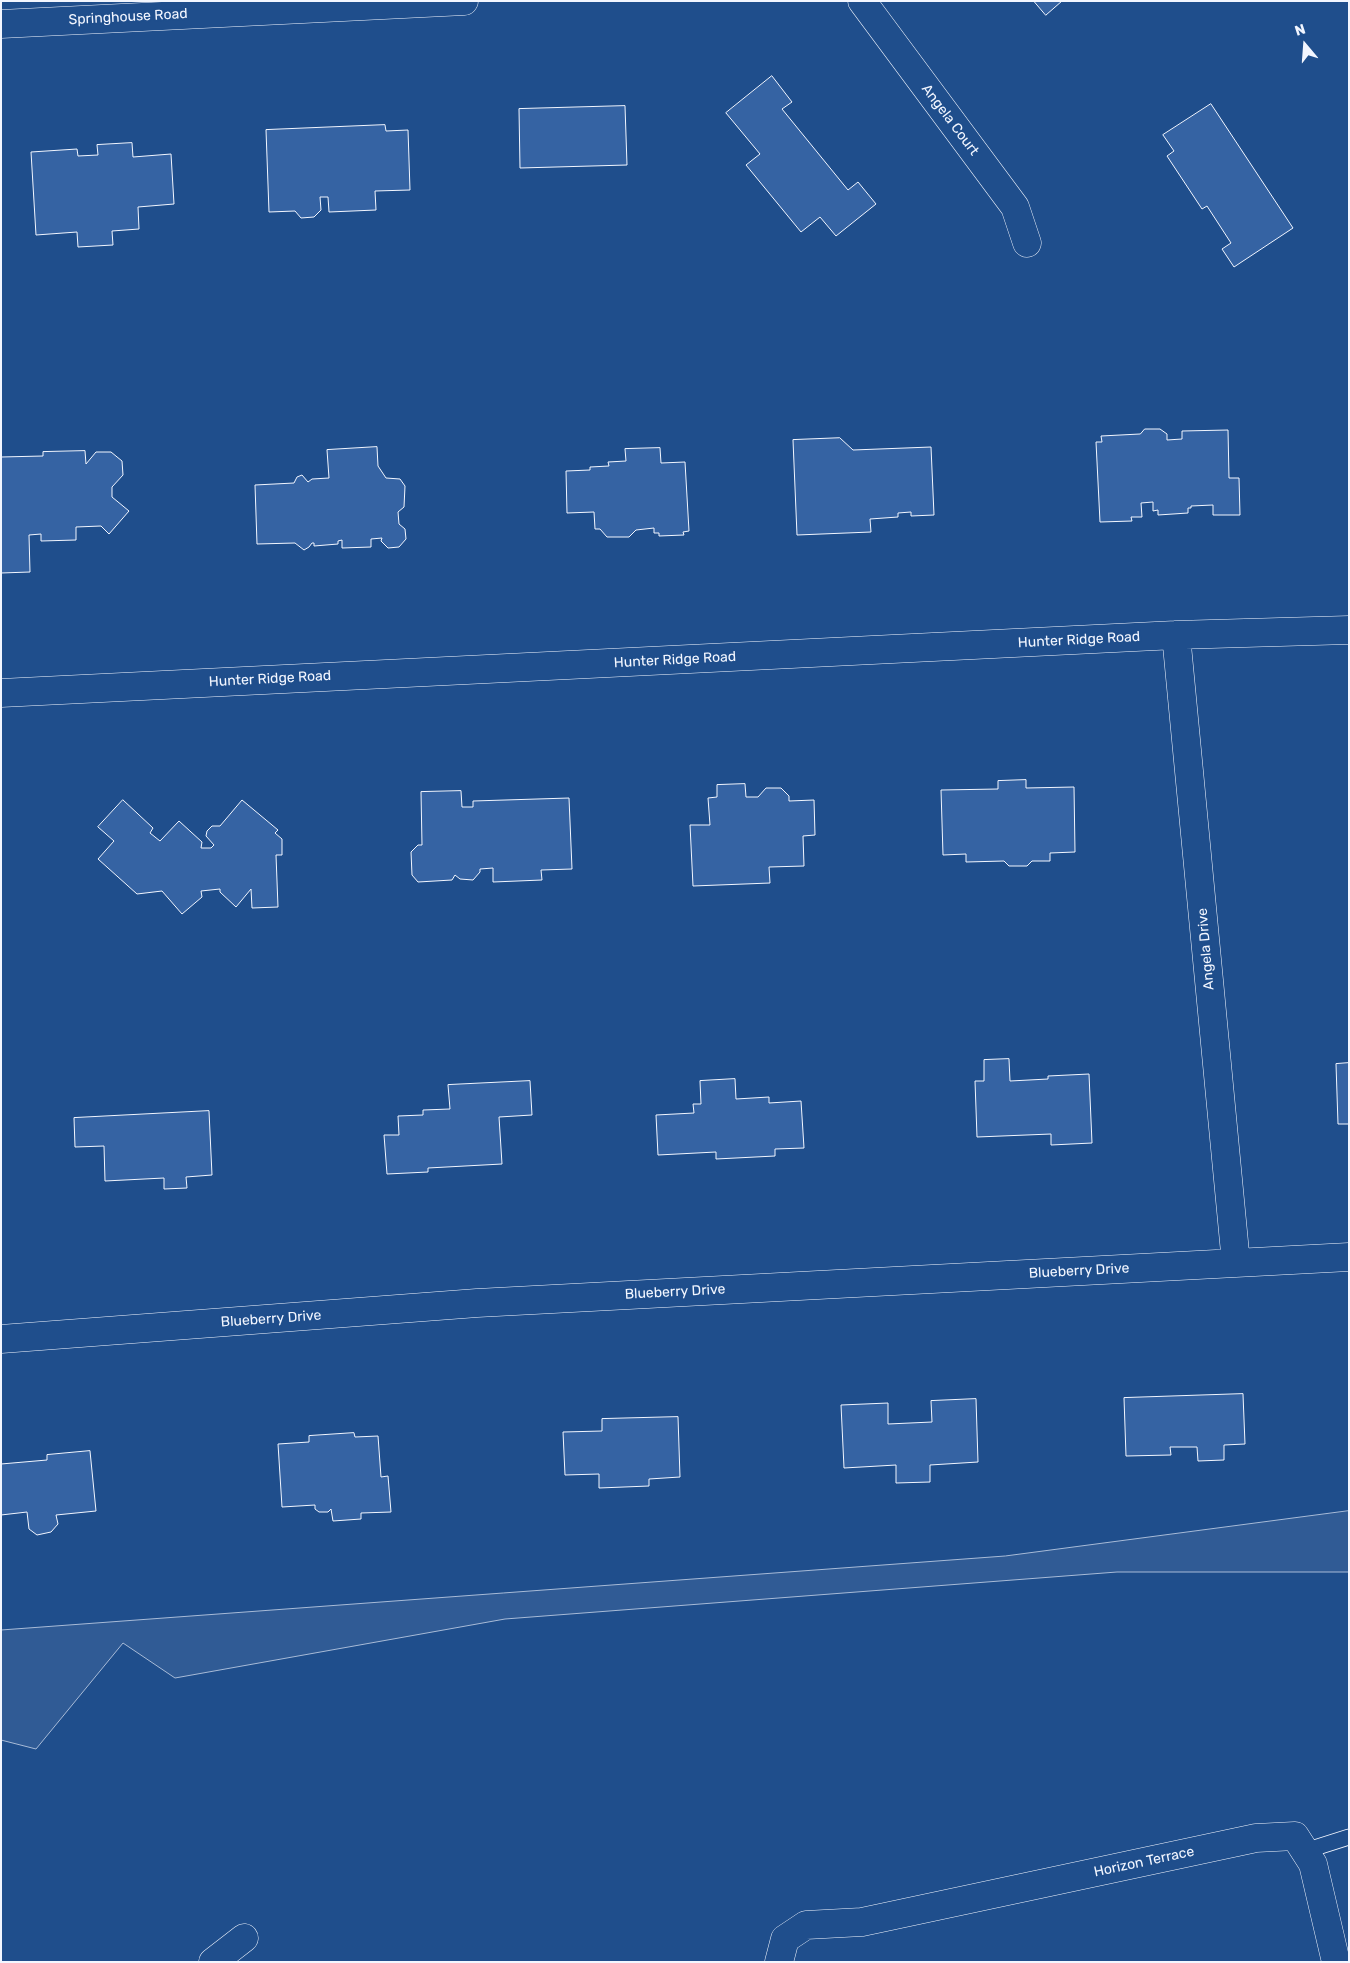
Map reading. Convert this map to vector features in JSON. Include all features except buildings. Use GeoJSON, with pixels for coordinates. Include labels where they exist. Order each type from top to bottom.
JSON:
{"type":"FeatureCollection","features":[{"type":"Feature","properties":{"kind":"street","name":"Springhouse Road"},"geometry":{"type":"LineString","coordinates":[[1,24],[464,1]]}},
{"type":"Feature","properties":{"kind":"street","name":"Angela Court"},"geometry":{"type":"LineString","coordinates":[[862,1],[1015,207],[1027,243]]}},
{"type":"Feature","properties":{"kind":"street","name":"Hunter Ridge Road"},"geometry":{"type":"LineString","coordinates":[[1,693],[1176,635],[1349,630]]}},
{"type":"Feature","properties":{"kind":"street","name":"Angela Drive"},"geometry":{"type":"LineString","coordinates":[[1176,635],[1236,1263]]}},
{"type":"Feature","properties":{"kind":"street","name":"Blueberry Drive"},"geometry":{"type":"LineString","coordinates":[[1,1339],[487,1302],[1349,1257]]}},
{"type":"Feature","properties":{"kind":"street","name":"Horizon Terrace"},"geometry":{"type":"LineString","coordinates":[[779,1962],[786,1939],[806,1925],[862,1922],[1256,1838],[1295,1836],[1313,1864],[1336,1962]]}},
{"type":"Feature","properties":{"kind":"street"},"geometry":{"type":"LineString","coordinates":[[213,1962],[244,1938]]}},
{"type":"Feature","properties":{"kind":"lane"},"geometry":{"type":"LineString","coordinates":[[1305,1850],[1349,1837]]}},
{"type":"Feature","properties":{"kind":"shaded area"},"geometry":{"type":"Polygon","coordinates":[[[1349,1511],[1349,1572],[1117,1572],[505,1619],[175,1678],[123,1643],[36,1749],[1,1740],[1,1630],[1005,1556],[1349,1511]]]}}]}
